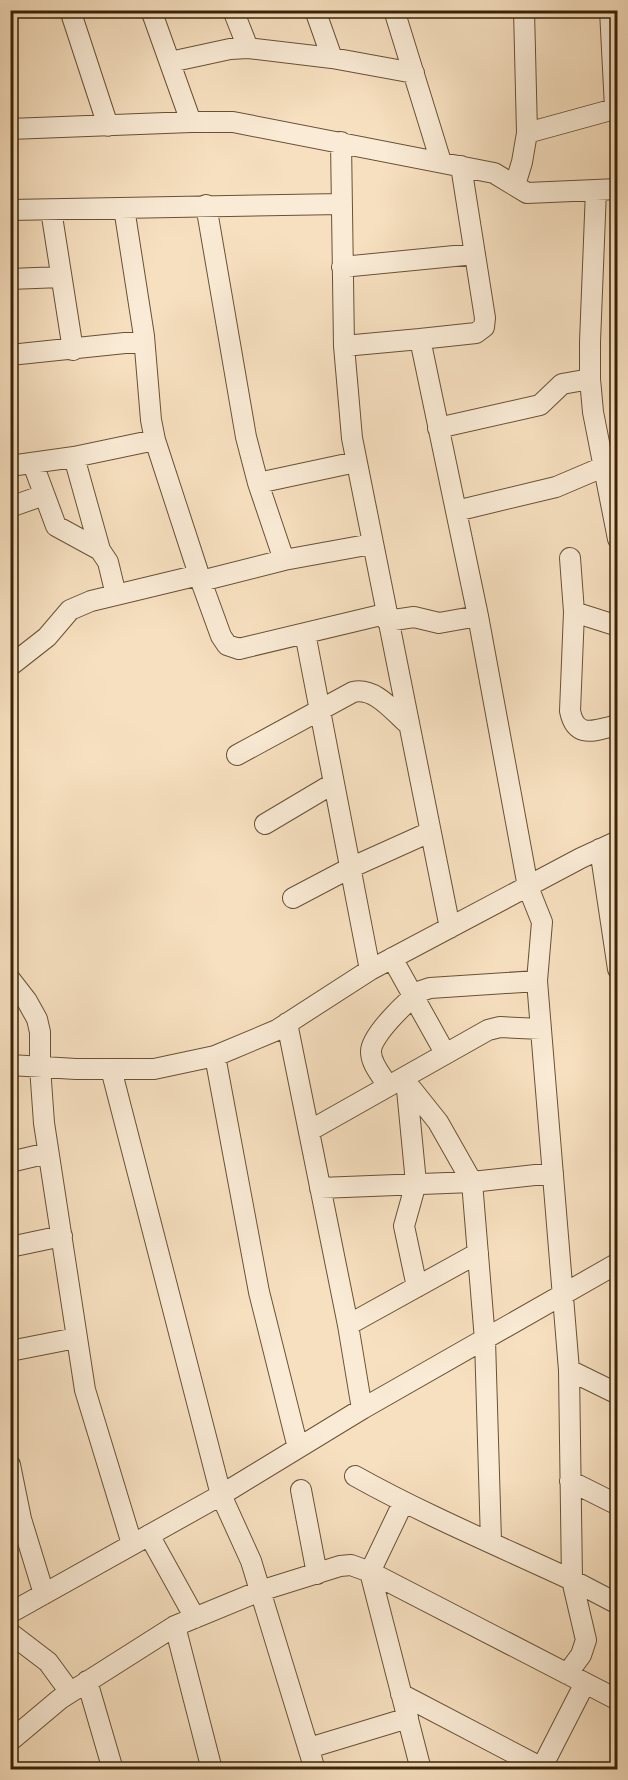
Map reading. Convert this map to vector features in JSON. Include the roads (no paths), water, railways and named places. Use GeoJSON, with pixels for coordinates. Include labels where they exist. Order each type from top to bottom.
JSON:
{"type":"FeatureCollection","features":[{"type":"Feature","properties":{"kind":"street"},"geometry":{"type":"LineString","coordinates":[[70,10],[108,126]]}},
{"type":"Feature","properties":{"kind":"street"},"geometry":{"type":"LineString","coordinates":[[151,10],[190,122]]}},
{"type":"Feature","properties":{"kind":"street"},"geometry":{"type":"LineString","coordinates":[[233,10],[248,48]]}},
{"type":"Feature","properties":{"kind":"street"},"geometry":{"type":"LineString","coordinates":[[315,10],[332,58]]}},
{"type":"Feature","properties":{"kind":"street"},"geometry":{"type":"LineString","coordinates":[[394,10],[441,162]]}},
{"type":"Feature","properties":{"kind":"street"},"geometry":{"type":"LineString","coordinates":[[515,185],[527,133],[524,10]]}},
{"type":"Feature","properties":{"kind":"street"},"geometry":{"type":"LineString","coordinates":[[527,133],[616,108],[610,10]]}},
{"type":"Feature","properties":{"kind":"street"},"geometry":{"type":"LineString","coordinates":[[170,62],[230,49],[248,48],[332,58],[414,73]]}},
{"type":"Feature","properties":{"kind":"street"},"geometry":{"type":"LineString","coordinates":[[10,129],[233,122],[494,172],[527,193],[618,189]]}},
{"type":"Feature","properties":{"kind":"street"},"geometry":{"type":"LineString","coordinates":[[341,142],[344,346],[352,438],[450,928]]}},
{"type":"Feature","properties":{"kind":"street"},"geometry":{"type":"LineString","coordinates":[[344,346],[476,333],[484,327],[485,318],[461,166]]}},
{"type":"Feature","properties":{"kind":"street"},"geometry":{"type":"LineString","coordinates":[[596,190],[590,379],[593,412],[617,536]]}},
{"type":"Feature","properties":{"kind":"street"},"geometry":{"type":"LineString","coordinates":[[10,210],[341,204]]}},
{"type":"Feature","properties":{"kind":"street"},"geometry":{"type":"LineString","coordinates":[[206,205],[246,437],[258,483],[284,560]]}},
{"type":"Feature","properties":{"kind":"street"},"geometry":{"type":"LineString","coordinates":[[124,208],[144,341],[155,440],[200,578],[221,636],[227,645],[232,648],[247,647],[386,617],[414,617],[439,623],[478,616]]}},
{"type":"Feature","properties":{"kind":"street"},"geometry":{"type":"LineString","coordinates":[[51,210],[73,350]]}},
{"type":"Feature","properties":{"kind":"street"},"geometry":{"type":"LineString","coordinates":[[342,267],[475,254]]}},
{"type":"Feature","properties":{"kind":"street"},"geometry":{"type":"LineString","coordinates":[[10,279],[61,277]]}},
{"type":"Feature","properties":{"kind":"street"},"geometry":{"type":"LineString","coordinates":[[420,339],[478,616],[528,887],[542,922],[537,981],[569,1370],[572,1580],[586,1640],[580,1655],[567,1674]]}},
{"type":"Feature","properties":{"kind":"street"},"geometry":{"type":"LineString","coordinates":[[10,355],[144,341]]}},
{"type":"Feature","properties":{"kind":"street"},"geometry":{"type":"LineString","coordinates":[[438,428],[540,405],[562,384],[590,379]]}},
{"type":"Feature","properties":{"kind":"street"},"geometry":{"type":"LineString","coordinates":[[10,466],[74,457],[155,440]]}},
{"type":"Feature","properties":{"kind":"street"},"geometry":{"type":"LineString","coordinates":[[74,457],[100,550],[108,562],[116,595]]}},
{"type":"Feature","properties":{"kind":"street"},"geometry":{"type":"LineString","coordinates":[[258,483],[356,462]]}},
{"type":"Feature","properties":{"kind":"street"},"geometry":{"type":"LineString","coordinates":[[33,464],[56,526],[100,550]]}},
{"type":"Feature","properties":{"kind":"street"},"geometry":{"type":"LineString","coordinates":[[456,511],[556,487],[603,467]]}},
{"type":"Feature","properties":{"kind":"street"},"geometry":{"type":"LineString","coordinates":[[10,507],[44,495]]}},
{"type":"Feature","properties":{"kind":"street"},"geometry":{"type":"LineString","coordinates":[[10,666],[46,637],[70,610],[91,601],[284,560],[372,544]]}},
{"type":"Feature","properties":{"kind":"street"},"geometry":{"type":"LineString","coordinates":[[570,558],[574,612],[571,718],[574,725],[584,731],[618,725]]}},
{"type":"Feature","properties":{"kind":"street"},"geometry":{"type":"LineString","coordinates":[[574,612],[618,626]]}},
{"type":"Feature","properties":{"kind":"street"},"geometry":{"type":"LineString","coordinates":[[305,633],[370,970]]}},
{"type":"Feature","properties":{"kind":"street"},"geometry":{"type":"LineString","coordinates":[[237,755],[353,692],[366,691],[374,695],[408,724]]}},
{"type":"Feature","properties":{"kind":"street"},"geometry":{"type":"LineString","coordinates":[[265,824],[334,783]]}},
{"type":"Feature","properties":{"kind":"street"},"geometry":{"type":"LineString","coordinates":[[293,898],[350,868],[430,832]]}},
{"type":"Feature","properties":{"kind":"street"},"geometry":{"type":"LineString","coordinates":[[10,1065],[154,1069],[215,1056],[277,1030],[370,970],[609,845],[618,969]]}},
{"type":"Feature","properties":{"kind":"street"},"geometry":{"type":"LineString","coordinates":[[392,958],[445,1053]]}},
{"type":"Feature","properties":{"kind":"street"},"geometry":{"type":"LineString","coordinates":[[10,979],[27,1001],[37,1019],[40,1032],[40,1067],[48,1153],[76,1338],[91,1414],[141,1540],[195,1618]]}},
{"type":"Feature","properties":{"kind":"street"},"geometry":{"type":"LineString","coordinates":[[491,1541],[484,1340],[472,1182],[438,1122],[400,1081],[375,1065],[371,1052],[373,1043],[380,1032],[421,991],[430,988],[537,981]]}},
{"type":"Feature","properties":{"kind":"street"},"geometry":{"type":"LineString","coordinates":[[287,1023],[348,1325],[362,1409]]}},
{"type":"Feature","properties":{"kind":"street"},"geometry":{"type":"LineString","coordinates":[[309,1131],[488,1030],[500,1027],[541,1029]]}},
{"type":"Feature","properties":{"kind":"street"},"geometry":{"type":"LineString","coordinates":[[215,1056],[259,1292],[298,1448]]}},
{"type":"Feature","properties":{"kind":"street"},"geometry":{"type":"LineString","coordinates":[[111,1069],[221,1495],[250,1561],[315,1770]]}},
{"type":"Feature","properties":{"kind":"street"},"geometry":{"type":"LineString","coordinates":[[400,1081],[416,1183],[404,1226],[417,1287]]}},
{"type":"Feature","properties":{"kind":"street"},"geometry":{"type":"LineString","coordinates":[[10,1162],[48,1153]]}},
{"type":"Feature","properties":{"kind":"street"},"geometry":{"type":"LineString","coordinates":[[320,1188],[472,1182],[553,1173]]}},
{"type":"Feature","properties":{"kind":"street"},"geometry":{"type":"LineString","coordinates":[[10,1247],[62,1236]]}},
{"type":"Feature","properties":{"kind":"street"},"geometry":{"type":"LineString","coordinates":[[348,1325],[478,1253]]}},
{"type":"Feature","properties":{"kind":"street"},"geometry":{"type":"LineString","coordinates":[[10,1613],[221,1495],[362,1409],[618,1263]]}},
{"type":"Feature","properties":{"kind":"street"},"geometry":{"type":"LineString","coordinates":[[10,1351],[76,1338]]}},
{"type":"Feature","properties":{"kind":"street"},"geometry":{"type":"LineString","coordinates":[[569,1370],[618,1394]]}},
{"type":"Feature","properties":{"kind":"street"},"geometry":{"type":"LineString","coordinates":[[10,1465],[21,1519],[44,1594]]}},
{"type":"Feature","properties":{"kind":"street"},"geometry":{"type":"LineString","coordinates":[[355,1476],[404,1503],[491,1541],[618,1604]]}},
{"type":"Feature","properties":{"kind":"street"},"geometry":{"type":"LineString","coordinates":[[570,1481],[618,1505]]}},
{"type":"Feature","properties":{"kind":"street"},"geometry":{"type":"LineString","coordinates":[[301,1490],[317,1574]]}},
{"type":"Feature","properties":{"kind":"street"},"geometry":{"type":"LineString","coordinates":[[404,1503],[370,1572],[420,1770]]}},
{"type":"Feature","properties":{"kind":"street"},"geometry":{"type":"LineString","coordinates":[[12,1734],[70,1692],[175,1626],[260,1591],[348,1565],[370,1572],[618,1700]]}},
{"type":"Feature","properties":{"kind":"street"},"geometry":{"type":"LineString","coordinates":[[175,1626],[212,1770]]}},
{"type":"Feature","properties":{"kind":"street"},"geometry":{"type":"LineString","coordinates":[[10,1634],[48,1662],[70,1692]]}},
{"type":"Feature","properties":{"kind":"street"},"geometry":{"type":"LineString","coordinates":[[87,1681],[112,1770]]}},
{"type":"Feature","properties":{"kind":"street"},"geometry":{"type":"LineString","coordinates":[[401,1694],[544,1768],[585,1683]]}},
{"type":"Feature","properties":{"kind":"street"},"geometry":{"type":"LineString","coordinates":[[309,1748],[408,1718]]}}]}
